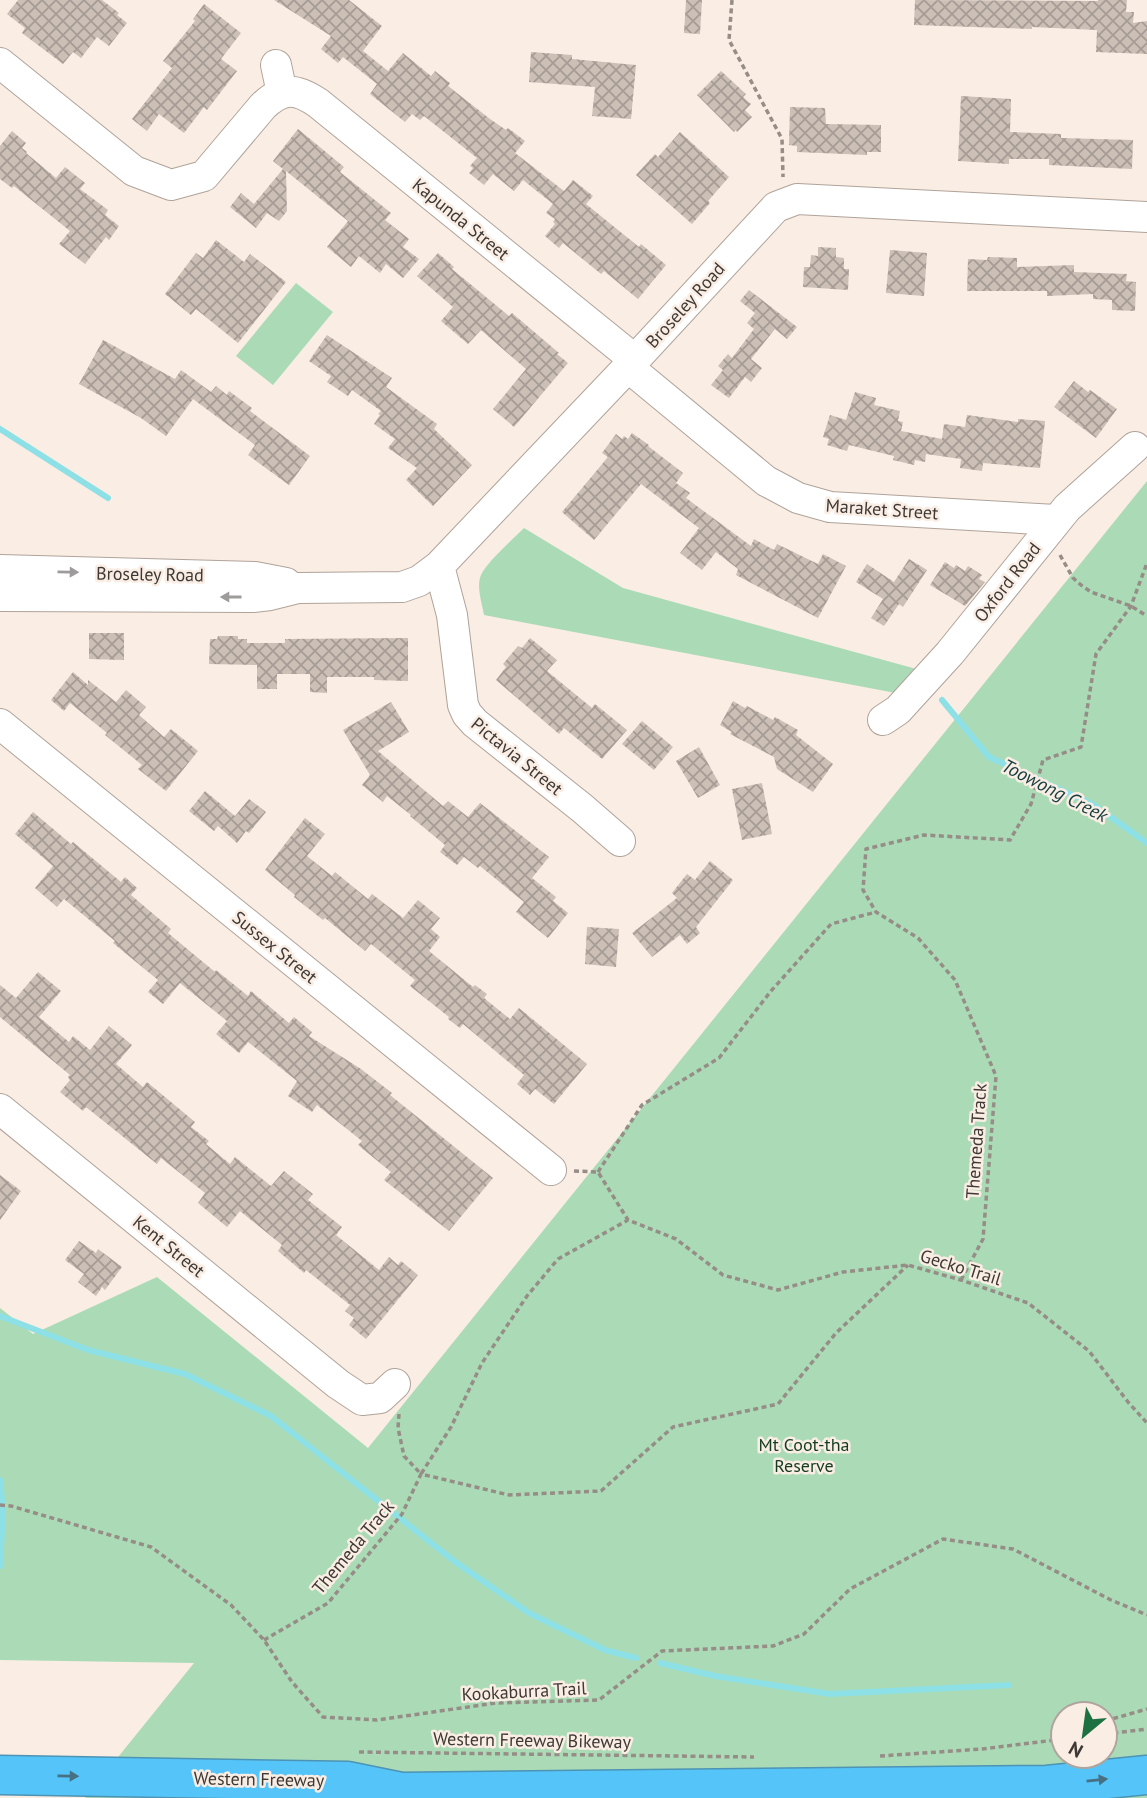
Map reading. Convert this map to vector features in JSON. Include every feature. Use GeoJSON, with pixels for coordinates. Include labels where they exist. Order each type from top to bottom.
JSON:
{"type":"FeatureCollection","features":[{"type":"Feature","properties":{"kind":"highway","name":"Western Freeway"},"geometry":{"type":"LineString","coordinates":[[0,1775],[348,1781],[391,1795],[1048,1786],[1147,1775]]}},
{"type":"Feature","properties":{"kind":"street","name":"Kapunda Street"},"geometry":{"type":"LineString","coordinates":[[0,63],[134,171],[171,185],[204,176],[274,97],[279,79],[318,103],[631,364]]}},
{"type":"Feature","properties":{"kind":"street","name":"Broseley Road"},"geometry":{"type":"LineString","coordinates":[[0,596],[253,597],[298,588],[402,587],[419,581],[439,566],[776,207],[797,199],[1147,217]]}},
{"type":"Feature","properties":{"kind":"street","name":"Maraket Street"},"geometry":{"type":"LineString","coordinates":[[631,364],[766,481],[798,498],[830,507],[1052,526]]}},
{"type":"Feature","properties":{"kind":"street","name":"Oxford Road"},"geometry":{"type":"LineString","coordinates":[[883,720],[898,710],[955,648],[1073,502],[1135,447]]}},
{"type":"Feature","properties":{"kind":"street","name":"Pictavia Street"},"geometry":{"type":"LineString","coordinates":[[439,566],[452,615],[462,699],[467,714],[620,841]]}},
{"type":"Feature","properties":{"kind":"street","name":"Broseley Road"},"geometry":{"type":"LineString","coordinates":[[0,570],[255,577],[298,588]]}},
{"type":"Feature","properties":{"kind":"street","name":"Sussex Street"},"geometry":{"type":"LineString","coordinates":[[0,724],[551,1170]]}},
{"type":"Feature","properties":{"kind":"street","name":"Kent Street"},"geometry":{"type":"LineString","coordinates":[[0,1109],[338,1384],[362,1399],[380,1398],[395,1384]]}},
{"type":"Feature","properties":{"kind":"path"},"geometry":{"type":"LineString","coordinates":[[732,0],[729,40],[782,139],[784,179]]}},
{"type":"Feature","properties":{"kind":"path"},"geometry":{"type":"LineString","coordinates":[[1052,526],[1073,578],[1104,597],[1131,606],[1147,616]]}},
{"type":"Feature","properties":{"kind":"path"},"geometry":{"type":"LineString","coordinates":[[598,1172],[642,1105],[719,1058],[771,991],[831,924],[876,912],[863,890],[866,849],[924,835],[1010,840],[1031,804],[1043,760],[1081,747],[1096,654],[1131,606],[1147,563]]}},
{"type":"Feature","properties":{"kind":"path","name":"Themeda Track"},"geometry":{"type":"LineString","coordinates":[[876,912],[918,938],[955,980],[996,1076],[983,1239],[961,1280]]}},
{"type":"Feature","properties":{"kind":"path"},"geometry":{"type":"LineString","coordinates":[[551,1170],[598,1172]]}},
{"type":"Feature","properties":{"kind":"path"},"geometry":{"type":"LineString","coordinates":[[598,1172],[628,1220]]}},
{"type":"Feature","properties":{"kind":"path","name":"Themeda Track"},"geometry":{"type":"LineString","coordinates":[[264,1640],[328,1604],[402,1514],[421,1474],[451,1427],[482,1363],[527,1296],[558,1259],[628,1220]]}},
{"type":"Feature","properties":{"kind":"path","name":"Gecko Trail"},"geometry":{"type":"LineString","coordinates":[[628,1220],[676,1239],[723,1275],[778,1290],[843,1272],[908,1265],[1028,1303],[1089,1350],[1147,1423]]}},
{"type":"Feature","properties":{"kind":"path"},"geometry":{"type":"LineString","coordinates":[[395,1384],[398,1428],[404,1456],[421,1474],[509,1495],[600,1491],[673,1427],[778,1404],[836,1333],[908,1265]]}},
{"type":"Feature","properties":{"kind":"path","name":"Kookaburra Trail"},"geometry":{"type":"LineString","coordinates":[[0,1505],[151,1547],[231,1605],[264,1640],[292,1682],[323,1717],[377,1720],[496,1703],[599,1700],[662,1651],[773,1646],[804,1634],[850,1589],[943,1539],[1013,1549],[1111,1600],[1147,1615]]}},
{"type":"Feature","properties":{"kind":"path"},"geometry":{"type":"LineString","coordinates":[[1119,1717],[1147,1709]]}},
{"type":"Feature","properties":{"kind":"path"},"geometry":{"type":"LineString","coordinates":[[1119,1732],[1147,1728]]}},
{"type":"Feature","properties":{"kind":"path"},"geometry":{"type":"LineString","coordinates":[[880,1756],[982,1749],[1049,1741]]}},
{"type":"Feature","properties":{"kind":"path","name":"Western Freeway Bikeway"},"geometry":{"type":"LineString","coordinates":[[357,1752],[756,1757]]}},
{"type":"Feature","properties":{"kind":"green space"},"geometry":{"type":"Polygon","coordinates":[[[296,283],[333,312],[273,385],[236,356],[296,283]]]}},
{"type":"Feature","properties":{"kind":"green space","name":"Mt Coot-tha Reserve"},"geometry":{"type":"Polygon","coordinates":[[[1147,481],[1147,1798],[85,1798],[194,1663],[0,1660],[0,1308],[33,1334],[157,1277],[368,1448],[1147,481]]]}},
{"type":"Feature","properties":{"kind":"green space"},"geometry":{"type":"Polygon","coordinates":[[[524,528],[623,588],[920,670],[901,694],[484,615],[479,589],[481,575],[494,557],[524,528]]]}},
{"type":"Feature","properties":{"kind":"building"},"geometry":{"type":"Polygon","coordinates":[[[18,0],[102,0],[127,23],[109,46],[97,37],[81,58],[73,52],[63,64],[22,33],[25,28],[7,14],[18,0]]]}},
{"type":"Feature","properties":{"kind":"building"},"geometry":{"type":"Polygon","coordinates":[[[274,0],[349,0],[382,26],[363,51],[388,71],[403,53],[431,76],[435,71],[450,83],[448,86],[490,119],[525,141],[515,153],[564,191],[573,180],[593,196],[586,204],[666,265],[638,299],[604,271],[601,274],[563,243],[559,248],[545,236],[555,224],[555,219],[546,213],[553,204],[523,180],[514,191],[493,174],[484,185],[469,173],[473,168],[470,166],[477,158],[424,116],[420,120],[412,114],[405,122],[370,94],[377,84],[343,57],[338,63],[321,49],[331,36],[274,0]]]}},
{"type":"Feature","properties":{"kind":"building"},"geometry":{"type":"Polygon","coordinates":[[[686,0],[702,0],[700,34],[684,33],[686,0]]]}},
{"type":"Feature","properties":{"kind":"building"},"geometry":{"type":"Polygon","coordinates":[[[915,0],[1127,0],[1126,12],[1134,12],[1133,23],[1147,21],[1147,54],[1096,52],[1097,30],[914,25],[915,0]]]}},
{"type":"Feature","properties":{"kind":"building"},"geometry":{"type":"Polygon","coordinates":[[[204,4],[241,33],[221,59],[237,71],[207,110],[204,107],[184,133],[159,114],[147,131],[132,119],[172,68],[163,61],[195,21],[193,19],[204,4]]]}},
{"type":"Feature","properties":{"kind":"building"},"geometry":{"type":"Polygon","coordinates":[[[531,52],[636,65],[631,119],[592,116],[595,87],[529,82],[531,52]]]}},
{"type":"Feature","properties":{"kind":"building"},"geometry":{"type":"Polygon","coordinates":[[[721,71],[746,94],[743,97],[751,104],[745,110],[752,117],[737,132],[697,95],[721,71]]]}},
{"type":"Feature","properties":{"kind":"building"},"geometry":{"type":"Polygon","coordinates":[[[961,96],[1011,99],[1010,132],[1061,134],[1061,138],[1133,140],[1132,169],[1049,165],[1049,159],[1009,159],[1009,164],[958,161],[961,96]]]}},
{"type":"Feature","properties":{"kind":"building"},"geometry":{"type":"Polygon","coordinates":[[[790,107],[825,108],[826,124],[881,125],[881,152],[867,152],[867,155],[797,152],[797,146],[789,145],[790,107]]]}},
{"type":"Feature","properties":{"kind":"building"},"geometry":{"type":"Polygon","coordinates":[[[298,129],[344,167],[340,172],[391,213],[385,220],[409,239],[403,247],[419,259],[403,278],[386,264],[380,273],[359,256],[351,267],[327,247],[348,221],[286,171],[287,211],[279,221],[267,213],[256,228],[230,207],[241,193],[254,204],[283,169],[273,161],[298,129]]]}},
{"type":"Feature","properties":{"kind":"building"},"geometry":{"type":"Polygon","coordinates":[[[12,131],[26,143],[22,148],[26,153],[56,178],[65,167],[85,183],[80,189],[108,210],[105,215],[119,226],[109,240],[106,237],[85,264],[59,244],[70,231],[14,186],[12,188],[0,179],[0,146],[12,131]]]}},
{"type":"Feature","properties":{"kind":"building"},"geometry":{"type":"Polygon","coordinates":[[[680,132],[729,177],[692,224],[636,175],[655,154],[658,157],[680,132]]]}},
{"type":"Feature","properties":{"kind":"building"},"geometry":{"type":"Polygon","coordinates":[[[216,240],[244,262],[250,254],[286,282],[238,343],[196,309],[191,315],[165,294],[196,253],[203,258],[216,240]]]}},
{"type":"Feature","properties":{"kind":"building"},"geometry":{"type":"Polygon","coordinates":[[[818,247],[836,248],[836,257],[844,258],[844,269],[849,269],[848,290],[803,287],[804,267],[810,267],[811,255],[818,256],[818,247]]]}},
{"type":"Feature","properties":{"kind":"building"},"geometry":{"type":"Polygon","coordinates":[[[890,250],[927,253],[924,296],[886,293],[890,250]]]}},
{"type":"Feature","properties":{"kind":"building"},"geometry":{"type":"Polygon","coordinates":[[[438,253],[454,267],[452,269],[509,316],[512,313],[568,363],[514,427],[493,409],[526,369],[481,330],[468,344],[441,321],[453,307],[417,276],[438,253]]]}},
{"type":"Feature","properties":{"kind":"building"},"geometry":{"type":"Polygon","coordinates":[[[988,257],[1017,258],[1017,267],[1074,265],[1074,272],[1127,274],[1126,281],[1136,282],[1135,311],[1112,310],[1112,300],[1093,299],[1093,294],[1047,296],[1047,291],[967,291],[968,259],[987,260],[988,257]]]}},
{"type":"Feature","properties":{"kind":"building"},"geometry":{"type":"Polygon","coordinates":[[[749,290],[797,327],[787,339],[775,329],[751,359],[762,368],[751,382],[745,377],[729,398],[711,385],[723,370],[718,366],[728,354],[732,358],[754,329],[747,323],[755,313],[740,301],[749,290]]]}},
{"type":"Feature","properties":{"kind":"building"},"geometry":{"type":"Polygon","coordinates":[[[327,335],[392,378],[386,387],[437,424],[434,429],[472,465],[433,506],[406,480],[417,468],[388,448],[395,439],[374,424],[381,411],[352,390],[348,396],[327,382],[331,376],[309,361],[327,335]]]}},
{"type":"Feature","properties":{"kind":"building"},"geometry":{"type":"Polygon","coordinates":[[[103,340],[175,379],[181,370],[211,392],[216,386],[227,395],[229,391],[252,408],[250,411],[310,456],[289,485],[248,455],[255,445],[193,399],[166,436],[141,418],[79,384],[103,340]]]}},
{"type":"Feature","properties":{"kind":"building"},"geometry":{"type":"Polygon","coordinates":[[[1074,381],[1117,409],[1096,438],[1054,407],[1074,381]]]}},
{"type":"Feature","properties":{"kind":"building"},"geometry":{"type":"Polygon","coordinates":[[[855,392],[876,398],[874,405],[900,411],[898,421],[903,422],[901,431],[942,439],[944,424],[965,427],[967,415],[1018,422],[1018,419],[1045,421],[1040,468],[983,463],[982,471],[960,468],[961,459],[926,454],[925,462],[915,460],[914,465],[893,460],[894,456],[849,445],[847,451],[827,445],[829,439],[823,437],[830,415],[846,420],[855,392]]]}},
{"type":"Feature","properties":{"kind":"building"},"geometry":{"type":"Polygon","coordinates":[[[632,433],[683,473],[676,483],[690,493],[686,498],[751,546],[754,539],[774,550],[777,544],[818,564],[823,554],[846,566],[818,618],[736,575],[738,569],[716,552],[702,570],[680,553],[699,528],[641,484],[594,540],[562,512],[608,457],[602,453],[616,434],[622,439],[624,436],[628,439],[632,433]]]}},
{"type":"Feature","properties":{"kind":"building"},"geometry":{"type":"Polygon","coordinates":[[[909,559],[927,570],[903,607],[899,604],[884,626],[871,618],[883,599],[856,582],[867,564],[894,582],[909,559]]]}},
{"type":"Feature","properties":{"kind":"building"},"geometry":{"type":"Polygon","coordinates":[[[945,562],[965,571],[968,566],[982,575],[979,579],[985,582],[965,606],[930,585],[945,562]]]}},
{"type":"Feature","properties":{"kind":"building"},"geometry":{"type":"Polygon","coordinates":[[[89,633],[124,633],[124,660],[89,659],[89,633]]]}},
{"type":"Feature","properties":{"kind":"building"},"geometry":{"type":"Polygon","coordinates":[[[218,636],[238,636],[238,639],[247,639],[247,643],[285,643],[285,639],[408,638],[408,681],[374,680],[374,677],[327,677],[327,693],[310,692],[310,674],[277,674],[277,689],[257,689],[257,665],[209,664],[210,639],[217,639],[218,636]]]}},
{"type":"Feature","properties":{"kind":"building"},"geometry":{"type":"Polygon","coordinates":[[[530,638],[557,660],[547,671],[592,708],[595,704],[627,730],[602,759],[564,728],[559,734],[496,680],[506,667],[503,664],[518,646],[522,648],[530,638]]]}},
{"type":"Feature","properties":{"kind":"building"},"geometry":{"type":"Polygon","coordinates":[[[73,672],[116,702],[126,690],[146,707],[139,715],[164,737],[171,729],[198,751],[166,791],[138,769],[142,765],[70,703],[64,711],[51,700],[73,672]]]}},
{"type":"Feature","properties":{"kind":"building"},"geometry":{"type":"Polygon","coordinates":[[[733,701],[773,720],[775,717],[798,730],[796,735],[833,764],[813,792],[777,769],[774,757],[730,734],[732,732],[720,725],[733,701]]]}},
{"type":"Feature","properties":{"kind":"building"},"geometry":{"type":"Polygon","coordinates":[[[391,702],[409,732],[378,751],[443,806],[448,801],[468,817],[480,803],[549,857],[532,878],[556,897],[553,901],[568,913],[548,938],[516,912],[524,902],[480,866],[478,868],[464,857],[457,865],[440,852],[445,845],[411,815],[387,796],[383,802],[362,785],[370,775],[343,730],[391,702]]]}},
{"type":"Feature","properties":{"kind":"building"},"geometry":{"type":"Polygon","coordinates":[[[642,721],[673,747],[654,770],[622,744],[642,721]]]}},
{"type":"Feature","properties":{"kind":"building"},"geometry":{"type":"Polygon","coordinates":[[[699,747],[720,785],[698,798],[676,761],[699,747]]]}},
{"type":"Feature","properties":{"kind":"building"},"geometry":{"type":"Polygon","coordinates":[[[762,783],[772,834],[742,840],[732,789],[762,783]]]}},
{"type":"Feature","properties":{"kind":"building"},"geometry":{"type":"Polygon","coordinates":[[[205,791],[235,816],[249,799],[266,812],[237,843],[218,826],[214,831],[189,811],[205,791]]]}},
{"type":"Feature","properties":{"kind":"building"},"geometry":{"type":"Polygon","coordinates":[[[33,812],[121,882],[125,877],[137,888],[131,895],[171,929],[168,933],[215,972],[216,970],[248,996],[251,991],[289,1023],[294,1017],[312,1032],[309,1036],[361,1069],[493,1178],[449,1231],[384,1180],[391,1172],[358,1145],[362,1141],[317,1105],[312,1112],[288,1096],[297,1081],[248,1042],[239,1053],[216,1034],[227,1021],[180,983],[163,1004],[148,992],[158,980],[113,943],[115,941],[64,899],[57,907],[35,888],[53,866],[15,834],[33,812]]]}},
{"type":"Feature","properties":{"kind":"building"},"geometry":{"type":"Polygon","coordinates":[[[305,818],[325,834],[307,856],[332,876],[335,872],[368,899],[372,894],[403,918],[418,900],[440,918],[431,929],[440,937],[429,951],[473,987],[475,985],[487,994],[484,998],[510,1019],[519,1008],[587,1064],[554,1104],[535,1089],[530,1095],[517,1084],[524,1075],[463,1024],[460,1028],[448,1019],[449,1017],[410,986],[415,980],[371,944],[365,951],[294,897],[295,895],[265,870],[305,818]]]}},
{"type":"Feature","properties":{"kind":"building"},"geometry":{"type":"Polygon","coordinates":[[[710,861],[733,880],[696,927],[700,933],[687,944],[680,935],[652,957],[632,933],[677,898],[672,893],[687,874],[695,880],[710,861]]]}},
{"type":"Feature","properties":{"kind":"building"},"geometry":{"type":"Polygon","coordinates":[[[587,927],[619,929],[616,967],[585,964],[587,927]]]}},
{"type":"Feature","properties":{"kind":"building"},"geometry":{"type":"Polygon","coordinates":[[[38,972],[61,991],[39,1017],[69,1042],[73,1036],[90,1050],[109,1026],[132,1045],[116,1064],[143,1087],[147,1082],[195,1122],[191,1127],[209,1141],[206,1144],[230,1164],[235,1157],[271,1186],[284,1171],[313,1194],[308,1200],[342,1227],[336,1235],[379,1270],[389,1257],[398,1265],[401,1261],[418,1275],[366,1339],[349,1325],[354,1318],[345,1311],[350,1305],[278,1251],[282,1245],[240,1211],[227,1227],[198,1203],[205,1193],[161,1158],[157,1164],[86,1107],[83,1111],[60,1092],[70,1080],[70,1075],[0,1017],[0,985],[16,998],[38,972]]]}},
{"type":"Feature","properties":{"kind":"building"},"geometry":{"type":"Polygon","coordinates":[[[0,1175],[21,1191],[0,1220],[0,1175]]]}},
{"type":"Feature","properties":{"kind":"building"},"geometry":{"type":"Polygon","coordinates":[[[79,1241],[96,1253],[98,1249],[122,1267],[105,1290],[102,1287],[96,1296],[78,1282],[84,1274],[65,1260],[79,1241]]]}},
{"type":"Feature","properties":{"kind":"waterway","name":"Toowong Creek"},"geometry":{"type":"LineString","coordinates":[[0,429],[108,498]]}},
{"type":"Feature","properties":{"kind":"waterway","name":"Toowong Creek"},"geometry":{"type":"LineString","coordinates":[[942,700],[989,757],[1094,805],[1147,843]]}},
{"type":"Feature","properties":{"kind":"waterway"},"geometry":{"type":"LineString","coordinates":[[0,1316],[88,1350],[185,1374],[271,1416],[454,1561],[529,1613],[605,1650],[636,1658]]}},
{"type":"Feature","properties":{"kind":"waterway"},"geometry":{"type":"LineString","coordinates":[[0,1480],[3,1511],[0,1566]]}},
{"type":"Feature","properties":{"kind":"waterway"},"geometry":{"type":"LineString","coordinates":[[660,1663],[715,1676],[830,1694],[1009,1685]]}}]}
